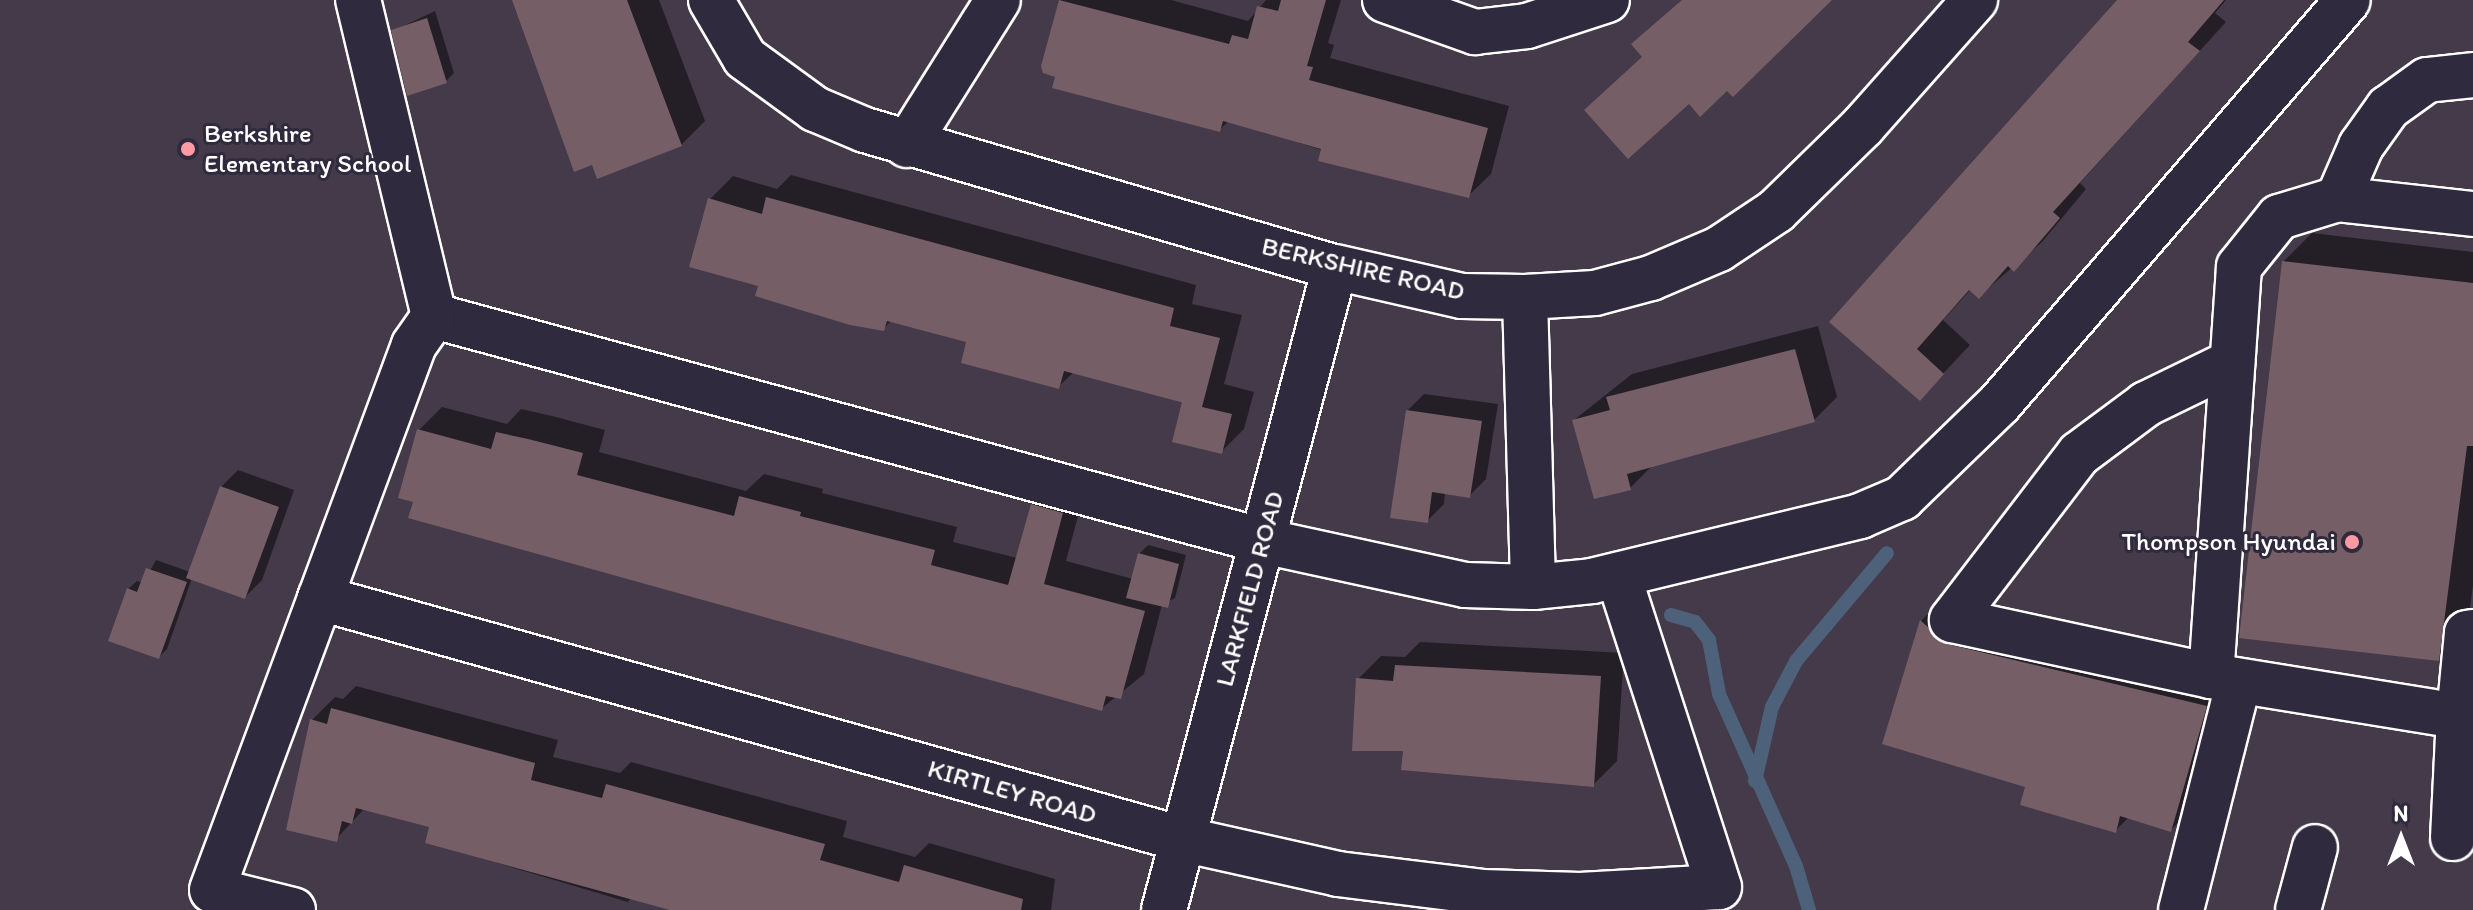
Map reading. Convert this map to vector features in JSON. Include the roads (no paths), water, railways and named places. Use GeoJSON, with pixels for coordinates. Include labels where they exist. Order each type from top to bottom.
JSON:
{"type":"FeatureCollection","features":[{"type":"Feature","properties":{"kind":"street"},"geometry":{"type":"LineString","coordinates":[[293,910],[212,890],[414,345],[434,316],[358,0]]}},
{"type":"Feature","properties":{"kind":"street","name":"BERKSHIRE ROAD"},"geometry":{"type":"LineString","coordinates":[[711,0],[745,58],[776,82],[815,109],[907,145],[1335,267],[1462,296],[1525,297],[1595,293],[1651,278],[1719,249],[1776,211],[1853,137],[1975,0]]}},
{"type":"Feature","properties":{"kind":"street"},"geometry":{"type":"LineString","coordinates":[[907,145],[998,0]]}},
{"type":"Feature","properties":{"kind":"street"},"geometry":{"type":"LineString","coordinates":[[1385,0],[1475,32],[1527,26],[1607,0]]}},
{"type":"Feature","properties":{"kind":"street"},"geometry":{"type":"LineString","coordinates":[[434,316],[1263,541],[1465,585],[1533,587],[1618,575],[1860,516],[1902,498],[2000,403],[2348,0]]}},
{"type":"Feature","properties":{"kind":"street"},"geometry":{"type":"LineString","coordinates":[[2338,199],[2361,146],[2388,108],[2427,80],[2473,75]]}},
{"type":"Feature","properties":{"kind":"street"},"geometry":{"type":"LineString","coordinates":[[2181,910],[2225,679],[2232,362],[2239,267],[2279,217],[2338,199],[2473,214]]}},
{"type":"Feature","properties":{"kind":"street","name":"LARKFIELD ROAD"},"geometry":{"type":"LineString","coordinates":[[1164,910],[1335,267]]}},
{"type":"Feature","properties":{"kind":"street"},"geometry":{"type":"LineString","coordinates":[[1525,297],[1533,587]]}},
{"type":"Feature","properties":{"kind":"street"},"geometry":{"type":"LineString","coordinates":[[2232,362],[2146,404],[2079,454],[1952,620],[2225,679],[2459,716]]}},
{"type":"Feature","properties":{"kind":"street","name":"KIRTLEY ROAD"},"geometry":{"type":"LineString","coordinates":[[320,598],[1182,839],[1338,874],[1482,892],[1580,895],[1719,887],[1618,575]]}},
{"type":"Feature","properties":{"kind":"street"},"geometry":{"type":"LineString","coordinates":[[2453,838],[2467,633],[2473,632]]}},
{"type":"Feature","properties":{"kind":"street"},"geometry":{"type":"LineString","coordinates":[[2298,910],[2315,847]]}},
{"type":"Feature","properties":{"kind":"waterway"},"geometry":{"type":"LineString","coordinates":[[1755,781],[1772,707],[1796,661],[1887,553]]}},
{"type":"Feature","properties":{"kind":"waterway"},"geometry":{"type":"LineString","coordinates":[[1671,615],[1695,622],[1709,640],[1719,694],[1796,866],[1809,910]]}},
{"type":"Feature","properties":{"kind":"place","name":"Berkshire Elementary School"},"geometry":{"type":"Point","coordinates":[188,149]}},
{"type":"Feature","properties":{"kind":"place","name":"Thompson Hyundai"},"geometry":{"type":"Point","coordinates":[2352,542]}}]}
